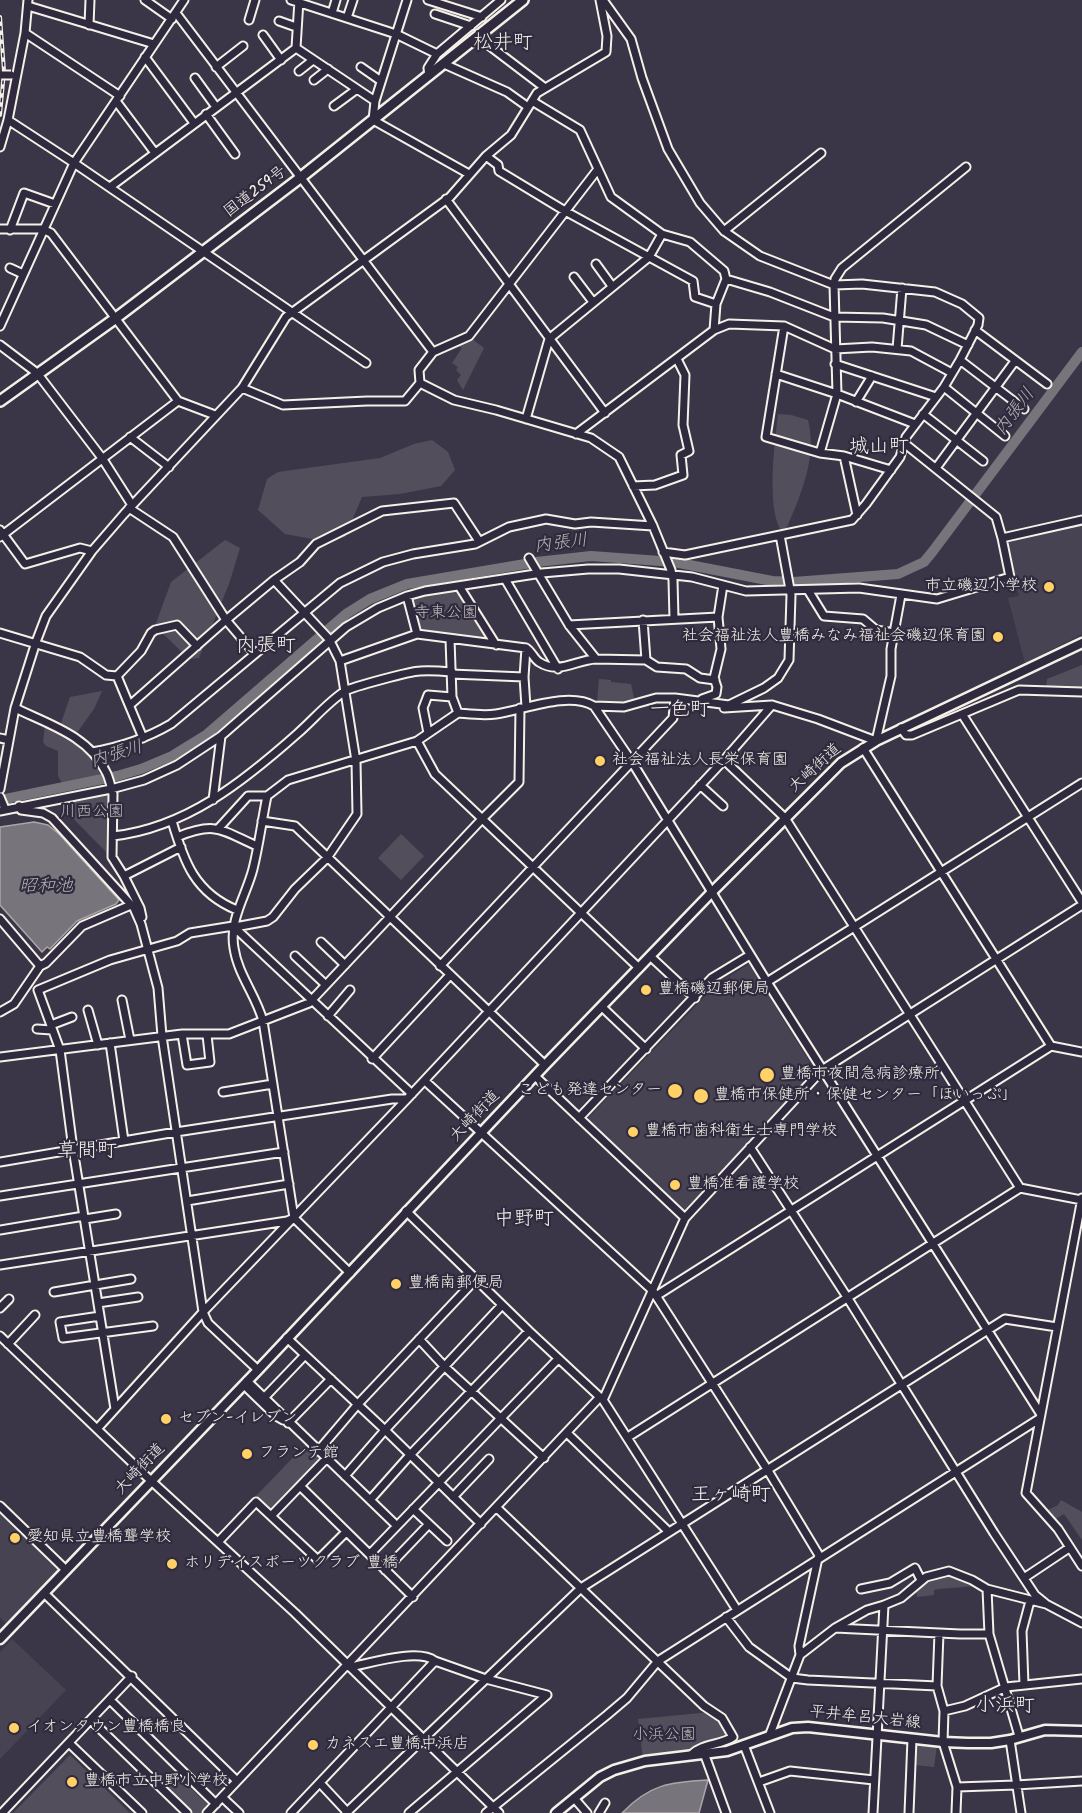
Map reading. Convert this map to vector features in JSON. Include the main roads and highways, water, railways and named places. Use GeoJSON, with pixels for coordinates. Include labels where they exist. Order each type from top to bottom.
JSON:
{"type":"FeatureCollection","features":[{"type":"Feature","properties":{"kind":"highway","name":"国道259号"},"geometry":{"type":"LineString","coordinates":[[0,401],[116,318],[300,178],[524,0]]}},
{"type":"Feature","properties":{"kind":"main road","name":"大崎街道"},"geometry":{"type":"LineString","coordinates":[[0,1639],[258,1370],[545,1065],[711,893],[841,763],[876,741],[1082,643]]}},
{"type":"Feature","properties":{"kind":"main road","name":"平井牟呂大岩線"},"geometry":{"type":"LineString","coordinates":[[556,1813],[600,1778],[614,1770],[645,1761],[727,1751],[792,1728],[808,1727],[943,1742],[991,1743],[1045,1730],[1082,1731]]}},
{"type":"Feature","properties":{"kind":"water","name":"昭和池"},"geometry":{"type":"Polygon","coordinates":[[[34,822],[48,825],[59,834],[119,900],[116,904],[77,921],[50,949],[47,947],[42,952],[0,905],[0,827],[34,822]]]}},
{"type":"Feature","properties":{"kind":"water"},"geometry":{"type":"Polygon","coordinates":[[[708,1780],[699,1813],[622,1813],[642,1796],[661,1786],[708,1780]]]}},
{"type":"Feature","properties":{"kind":"waterway","name":"内張川"},"geometry":{"type":"LineString","coordinates":[[0,800],[117,776],[172,756],[206,735],[346,614],[370,599],[407,584],[537,562],[591,556],[674,562],[772,581],[794,582],[898,574],[924,562],[1082,352]]}},
{"type":"Feature","properties":{"kind":"railway"},"geometry":{"type":"LineString","coordinates":[[0,17],[4,71],[0,115]]}},
{"type":"Feature","properties":{"kind":"place","name":"市立磯辺小学校"},"geometry":{"type":"Point","coordinates":[1049,587]}},
{"type":"Feature","properties":{"kind":"place","name":"社会福祉法人豊橋みなみ福祉会磯辺保育園"},"geometry":{"type":"Point","coordinates":[998,637]}},
{"type":"Feature","properties":{"kind":"place","name":"社会福祉法人長栄保育園"},"geometry":{"type":"Point","coordinates":[600,761]}},
{"type":"Feature","properties":{"kind":"place","name":"豊橋磯辺郵便局"},"geometry":{"type":"Point","coordinates":[646,990]}},
{"type":"Feature","properties":{"kind":"place","name":"豊橋市夜間急病診療所"},"geometry":{"type":"Point","coordinates":[767,1075]}},
{"type":"Feature","properties":{"kind":"place","name":"こども発達センター"},"geometry":{"type":"Point","coordinates":[675,1091]}},
{"type":"Feature","properties":{"kind":"place","name":"豊橋市保健所・保健センター「ほいっぷ」"},"geometry":{"type":"Point","coordinates":[701,1096]}},
{"type":"Feature","properties":{"kind":"place","name":"豊橋市歯科衛生士専門学校"},"geometry":{"type":"Point","coordinates":[633,1132]}},
{"type":"Feature","properties":{"kind":"place","name":"豊橋准看護学校"},"geometry":{"type":"Point","coordinates":[675,1185]}},
{"type":"Feature","properties":{"kind":"place","name":"豊橋南郵便局"},"geometry":{"type":"Point","coordinates":[396,1284]}},
{"type":"Feature","properties":{"kind":"place","name":"セブン-イレブン"},"geometry":{"type":"Point","coordinates":[166,1419]}},
{"type":"Feature","properties":{"kind":"place","name":"フランテ館"},"geometry":{"type":"Point","coordinates":[247,1454]}},
{"type":"Feature","properties":{"kind":"place","name":"愛知県立豊橋聾学校"},"geometry":{"type":"Point","coordinates":[15,1538]}},
{"type":"Feature","properties":{"kind":"place","name":"ホリデイスポーツクラブ 豊橋"},"geometry":{"type":"Point","coordinates":[172,1564]}},
{"type":"Feature","properties":{"kind":"place","name":"イオンタウン豊橋橋良"},"geometry":{"type":"Point","coordinates":[14,1728]}},
{"type":"Feature","properties":{"kind":"place","name":"カネスエ豊橋中浜店"},"geometry":{"type":"Point","coordinates":[313,1745]}},
{"type":"Feature","properties":{"kind":"place","name":"豊橋市立中野小学校"},"geometry":{"type":"Point","coordinates":[72,1782]}},
{"type":"Feature","properties":{"kind":"district","name":"松井町"},"geometry":{"type":"Point","coordinates":[503,45]}},
{"type":"Feature","properties":{"kind":"district","name":"城山町"},"geometry":{"type":"Point","coordinates":[879,449]}},
{"type":"Feature","properties":{"kind":"district","name":"内張町"},"geometry":{"type":"Point","coordinates":[266,648]}},
{"type":"Feature","properties":{"kind":"district","name":"一色町"},"geometry":{"type":"Point","coordinates":[680,712]}},
{"type":"Feature","properties":{"kind":"district","name":"草間町"},"geometry":{"type":"Point","coordinates":[87,1153]}},
{"type":"Feature","properties":{"kind":"district","name":"中野町"},"geometry":{"type":"Point","coordinates":[524,1221]}},
{"type":"Feature","properties":{"kind":"district","name":"王ヶ崎町"},"geometry":{"type":"Point","coordinates":[731,1497]}},
{"type":"Feature","properties":{"kind":"district","name":"小浜町"},"geometry":{"type":"Point","coordinates":[1005,1708]}},
{"type":"Feature","properties":{"kind":"park label","name":"寺東公園"},"geometry":{"type":"Point","coordinates":[446,614]}},
{"type":"Feature","properties":{"kind":"park label","name":"川西公園"},"geometry":{"type":"Point","coordinates":[92,813]}},
{"type":"Feature","properties":{"kind":"park label","name":"小浜公園"},"geometry":{"type":"Point","coordinates":[664,1736]}}]}
